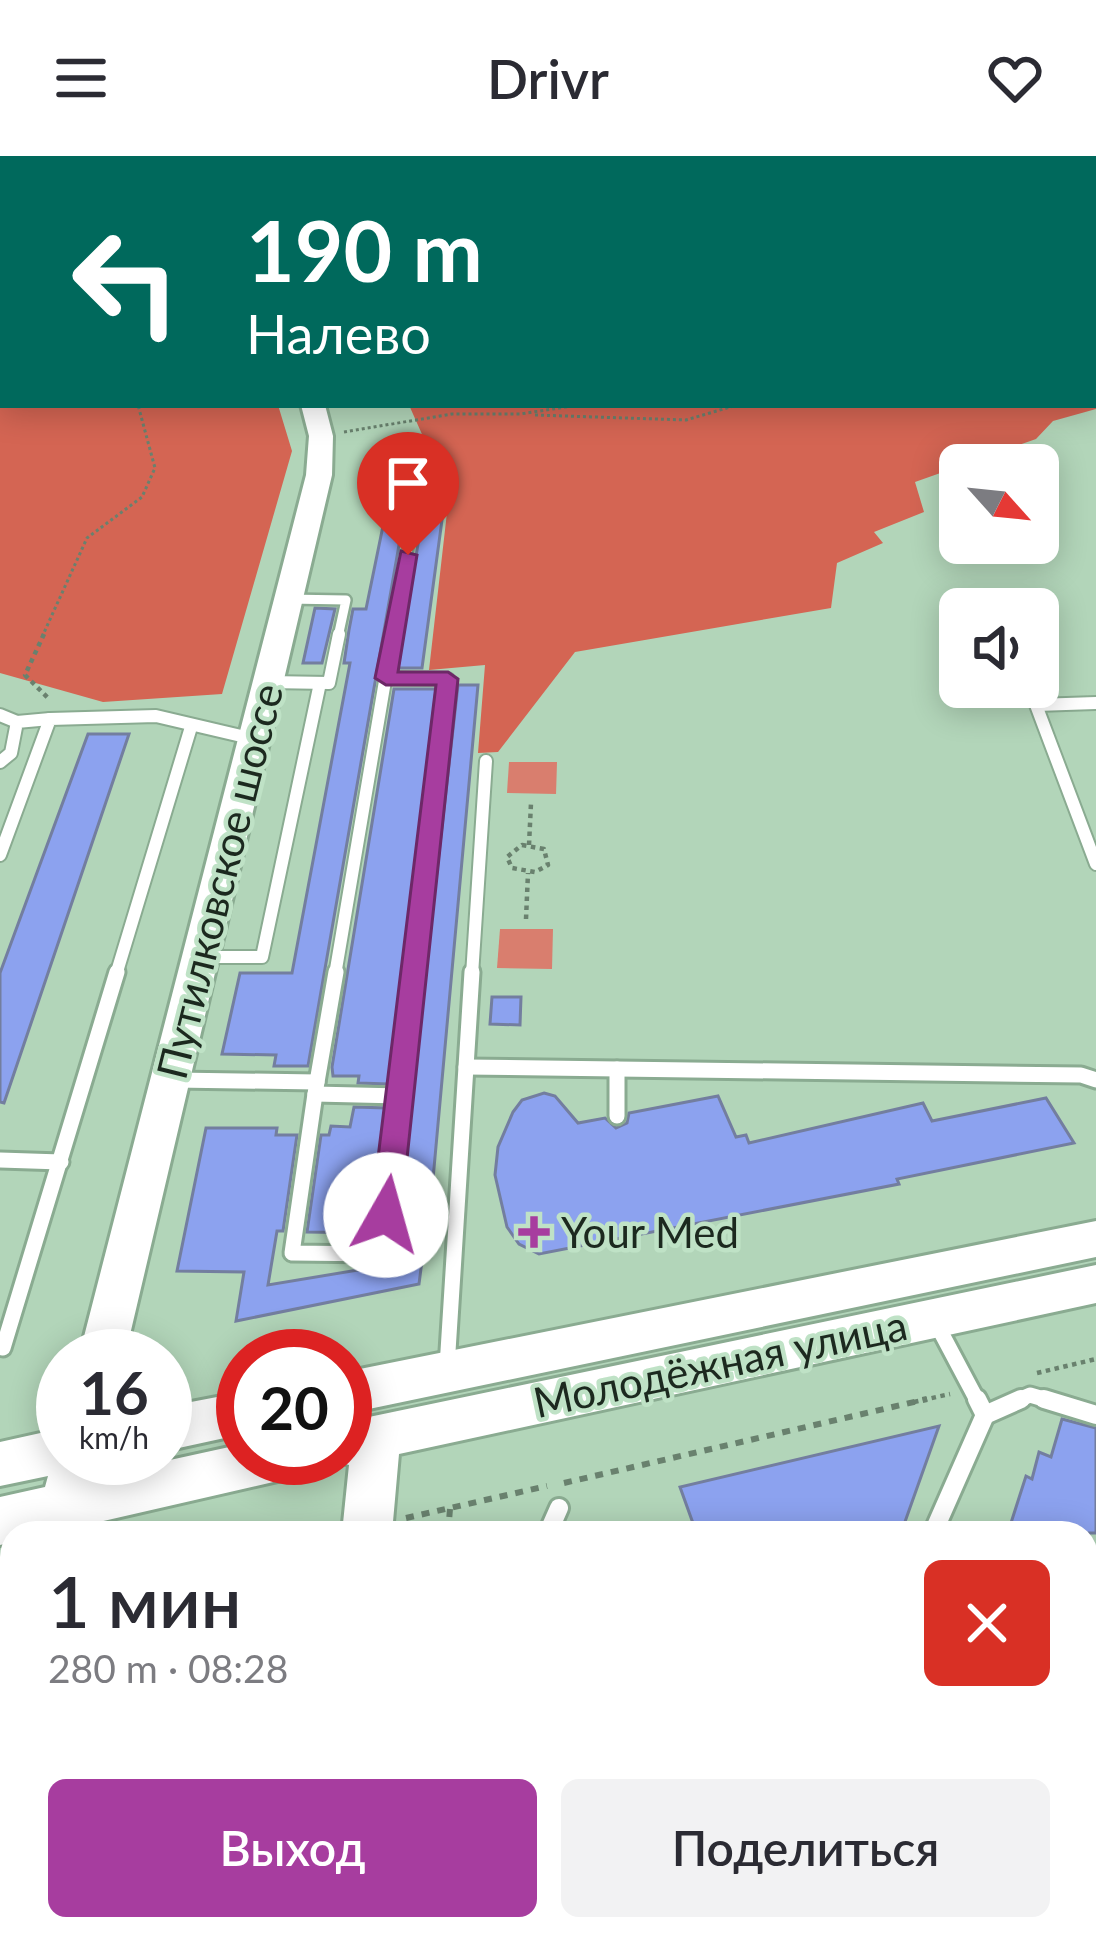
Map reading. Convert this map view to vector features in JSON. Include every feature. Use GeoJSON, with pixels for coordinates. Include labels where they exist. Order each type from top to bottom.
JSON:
{"type":"FeatureCollection","features":[{"type":"Feature","properties":{"kind":"main road","name":"Путилковское шоссе"},"geometry":{"type":"LineString","coordinates":[[109,1329],[319,475],[321,436],[314,408]]}},
{"type":"Feature","properties":{"kind":"main road","name":"Молодёжная улица"},"geometry":{"type":"LineString","coordinates":[[372,1387],[1096,1240]]}},
{"type":"Feature","properties":{"kind":"main road","name":"Молодёжная улица"},"geometry":{"type":"LineString","coordinates":[[372,1438],[1096,1284]]}},
{"type":"Feature","properties":{"kind":"main road"},"geometry":{"type":"LineString","coordinates":[[0,1464],[36,1456]]}},
{"type":"Feature","properties":{"kind":"main road"},"geometry":{"type":"LineString","coordinates":[[0,1521],[67,1499],[216,1471]]}},
{"type":"Feature","properties":{"kind":"main road"},"geometry":{"type":"LineString","coordinates":[[364,1485],[367,1521]]}},
{"type":"Feature","properties":{"kind":"lane"},"geometry":{"type":"LineString","coordinates":[[386,678],[448,679],[381,1254],[292,1253],[316,1088],[386,678],[421,475]]}},
{"type":"Feature","properties":{"kind":"lane"},"geometry":{"type":"LineString","coordinates":[[268,682],[329,683],[346,600],[289,599]]}},
{"type":"Feature","properties":{"kind":"lane"},"geometry":{"type":"LineString","coordinates":[[200,957],[262,957],[320,683]]}},
{"type":"Feature","properties":{"kind":"lane"},"geometry":{"type":"LineString","coordinates":[[1096,703],[1036,705],[1096,864]]}},
{"type":"Feature","properties":{"kind":"lane"},"geometry":{"type":"LineString","coordinates":[[0,715],[17,722],[156,716],[191,728],[254,739]]}},
{"type":"Feature","properties":{"kind":"lane"},"geometry":{"type":"LineString","coordinates":[[0,855],[50,719]]}},
{"type":"Feature","properties":{"kind":"lane"},"geometry":{"type":"LineString","coordinates":[[0,762],[10,753],[17,722]]}},
{"type":"Feature","properties":{"kind":"lane"},"geometry":{"type":"LineString","coordinates":[[3,1348],[191,728]]}},
{"type":"Feature","properties":{"kind":"lane"},"geometry":{"type":"LineString","coordinates":[[447,1372],[486,761]]}},
{"type":"Feature","properties":{"kind":"lane"},"geometry":{"type":"LineString","coordinates":[[466,1067],[1082,1075],[1096,1080]]}},
{"type":"Feature","properties":{"kind":"lane"},"geometry":{"type":"LineString","coordinates":[[617,1069],[617,1116]]}},
{"type":"Feature","properties":{"kind":"lane"},"geometry":{"type":"LineString","coordinates":[[170,1080],[400,1096]]}},
{"type":"Feature","properties":{"kind":"lane"},"geometry":{"type":"LineString","coordinates":[[0,1160],[61,1162]]}},
{"type":"Feature","properties":{"kind":"lane"},"geometry":{"type":"LineString","coordinates":[[933,1318],[985,1415]]}},
{"type":"Feature","properties":{"kind":"lane"},"geometry":{"type":"LineString","coordinates":[[938,1521],[985,1415],[1030,1395],[1096,1415]]}},
{"type":"Feature","properties":{"kind":"lane"},"geometry":{"type":"LineString","coordinates":[[554,1521],[560,1508]]}},
{"type":"Feature","properties":{"kind":"path"},"geometry":{"type":"LineString","coordinates":[[50,719],[55,705],[25,675],[87,538],[142,496],[154,468],[140,408]]}},
{"type":"Feature","properties":{"kind":"path"},"geometry":{"type":"LineString","coordinates":[[520,414],[559,408]]}},
{"type":"Feature","properties":{"kind":"path"},"geometry":{"type":"LineString","coordinates":[[321,436],[452,414],[686,420],[727,408]]}},
{"type":"Feature","properties":{"kind":"path"},"geometry":{"type":"LineString","coordinates":[[529,845],[531,803]]}},
{"type":"Feature","properties":{"kind":"path"},"geometry":{"type":"LineString","coordinates":[[529,845],[544,849],[550,859],[542,869],[528,873],[512,868],[507,857],[515,848],[529,845]]}},
{"type":"Feature","properties":{"kind":"path"},"geometry":{"type":"LineString","coordinates":[[526,919],[528,873]]}},
{"type":"Feature","properties":{"kind":"path"},"geometry":{"type":"LineString","coordinates":[[1032,1375],[1096,1359]]}},
{"type":"Feature","properties":{"kind":"path"},"geometry":{"type":"LineString","coordinates":[[403,1521],[968,1390]]}},
{"type":"Feature","properties":{"kind":"path"},"geometry":{"type":"LineString","coordinates":[[449,1521],[450,1509]]}},
{"type":"Feature","properties":{"kind":"shaded area"},"geometry":{"type":"Polygon","coordinates":[[[0,408],[279,408],[292,451],[222,694],[103,702],[0,673],[0,408]]]}},
{"type":"Feature","properties":{"kind":"shaded area"},"geometry":{"type":"Polygon","coordinates":[[[410,408],[1096,408],[1053,421],[1036,439],[1022,444],[939,444],[939,473],[915,482],[924,512],[874,532],[883,543],[837,563],[831,608],[575,652],[498,752],[478,753],[485,665],[429,670],[453,460],[429,450],[410,408]]]}},
{"type":"Feature","properties":{"kind":"shaded area"},"geometry":{"type":"Polygon","coordinates":[[[509,762],[557,762],[556,794],[507,793],[509,762]]]}},
{"type":"Feature","properties":{"kind":"shaded area"},"geometry":{"type":"Polygon","coordinates":[[[500,929],[553,929],[552,969],[497,968],[500,929]]]}},
{"type":"Feature","properties":{"kind":"building"},"geometry":{"type":"Polygon","coordinates":[[[392,482],[410,482],[308,1066],[274,1066],[276,1055],[222,1054],[240,973],[292,973],[350,663],[344,663],[353,609],[366,609],[392,482]]]}},
{"type":"Feature","properties":{"kind":"building"},"geometry":{"type":"Polygon","coordinates":[[[428,482],[447,483],[422,668],[398,668],[428,482]]]}},
{"type":"Feature","properties":{"kind":"building"},"geometry":{"type":"Polygon","coordinates":[[[315,608],[335,609],[322,663],[303,663],[315,608]]]}},
{"type":"Feature","properties":{"kind":"building"},"geometry":{"type":"Polygon","coordinates":[[[458,685],[478,685],[428,1234],[396,1234],[458,685]]]}},
{"type":"Feature","properties":{"kind":"building"},"geometry":{"type":"Polygon","coordinates":[[[394,689],[436,689],[389,1084],[358,1083],[359,1076],[333,1076],[332,1067],[394,689]]]}},
{"type":"Feature","properties":{"kind":"building"},"geometry":{"type":"Polygon","coordinates":[[[88,734],[129,734],[4,1103],[0,1102],[0,973],[88,734]]]}},
{"type":"Feature","properties":{"kind":"building"},"geometry":{"type":"Polygon","coordinates":[[[492,997],[521,997],[520,1025],[490,1024],[492,997]]]}},
{"type":"Feature","properties":{"kind":"building"},"geometry":{"type":"Polygon","coordinates":[[[544,1093],[555,1096],[578,1123],[605,1118],[616,1128],[627,1123],[629,1113],[718,1096],[736,1137],[746,1135],[749,1143],[923,1103],[932,1121],[1046,1098],[1074,1143],[897,1179],[899,1184],[539,1254],[519,1244],[507,1227],[495,1175],[498,1147],[513,1112],[522,1100],[544,1093]]]}},
{"type":"Feature","properties":{"kind":"building"},"geometry":{"type":"Polygon","coordinates":[[[354,1107],[387,1108],[371,1233],[307,1232],[321,1135],[329,1135],[331,1126],[350,1127],[354,1107]]]}},
{"type":"Feature","properties":{"kind":"building"},"geometry":{"type":"Polygon","coordinates":[[[206,1128],[277,1128],[276,1135],[297,1135],[283,1231],[277,1231],[268,1285],[382,1266],[423,1253],[419,1284],[236,1321],[244,1272],[177,1271],[206,1128]]]}},
{"type":"Feature","properties":{"kind":"building"},"geometry":{"type":"Polygon","coordinates":[[[1062,1419],[1096,1428],[1096,1521],[1012,1521],[1039,1452],[1051,1457],[1062,1419]]]}},
{"type":"Feature","properties":{"kind":"building"},"geometry":{"type":"Polygon","coordinates":[[[939,1426],[905,1521],[692,1521],[680,1487],[939,1426]]]}},
{"type":"Feature","properties":{"kind":"place","name":"Your Med"},"geometry":{"type":"Point","coordinates":[534,1232]}},
{"type":"Feature","properties":{"kind":"route"},"geometry":{"type":"LineString","coordinates":[[386,1215],[448,679],[386,678],[408,555]]}}]}
